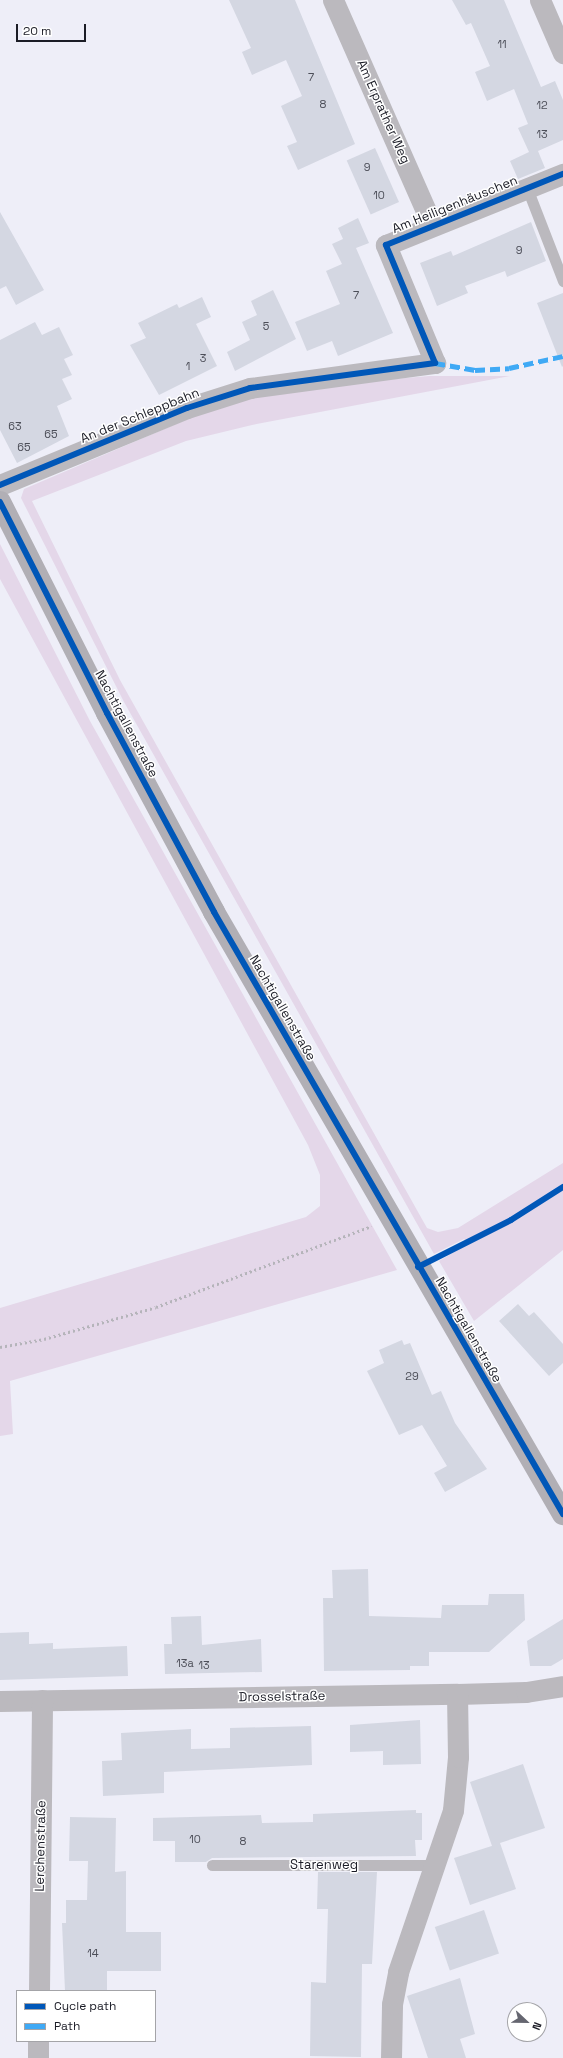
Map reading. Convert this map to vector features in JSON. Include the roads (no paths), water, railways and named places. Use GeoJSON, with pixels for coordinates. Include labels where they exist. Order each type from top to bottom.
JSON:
{"type":"FeatureCollection","features":[{"type":"Feature","properties":{"kind":"main road","name":"Nachtigallenstraße"},"geometry":{"type":"LineString","coordinates":[[0,499],[107,713],[214,912],[390,1218],[563,1514]]}},
{"type":"Feature","properties":{"kind":"street","name":"Am Erprather Weg"},"geometry":{"type":"LineString","coordinates":[[333,0],[432,224]]}},
{"type":"Feature","properties":{"kind":"street"},"geometry":{"type":"LineString","coordinates":[[540,0],[563,54]]}},
{"type":"Feature","properties":{"kind":"street","name":"Am Heiligenhäuschen"},"geometry":{"type":"LineString","coordinates":[[435,363],[386,245],[432,224],[563,174]]}},
{"type":"Feature","properties":{"kind":"street","name":"An der Schleppbahn"},"geometry":{"type":"LineString","coordinates":[[0,499],[187,408],[250,388],[435,363]]}},
{"type":"Feature","properties":{"kind":"street","name":"Drosselstraße"},"geometry":{"type":"LineString","coordinates":[[0,1701],[457,1694],[526,1692],[563,1686]]}},
{"type":"Feature","properties":{"kind":"street"},"geometry":{"type":"LineString","coordinates":[[392,2058],[392,2004],[398,1972],[436,1865],[456,1797],[457,1694]]}},
{"type":"Feature","properties":{"kind":"street","name":"Lerchenstraße"},"geometry":{"type":"LineString","coordinates":[[39,1990],[42,1700]]}},
{"type":"Feature","properties":{"kind":"street"},"geometry":{"type":"LineString","coordinates":[[38,2042],[38,2058]]}},
{"type":"Feature","properties":{"kind":"lane"},"geometry":{"type":"LineString","coordinates":[[527,188],[563,281]]}},
{"type":"Feature","properties":{"kind":"lane","name":"Starenweg"},"geometry":{"type":"LineString","coordinates":[[212,1866],[436,1865]]}}]}
